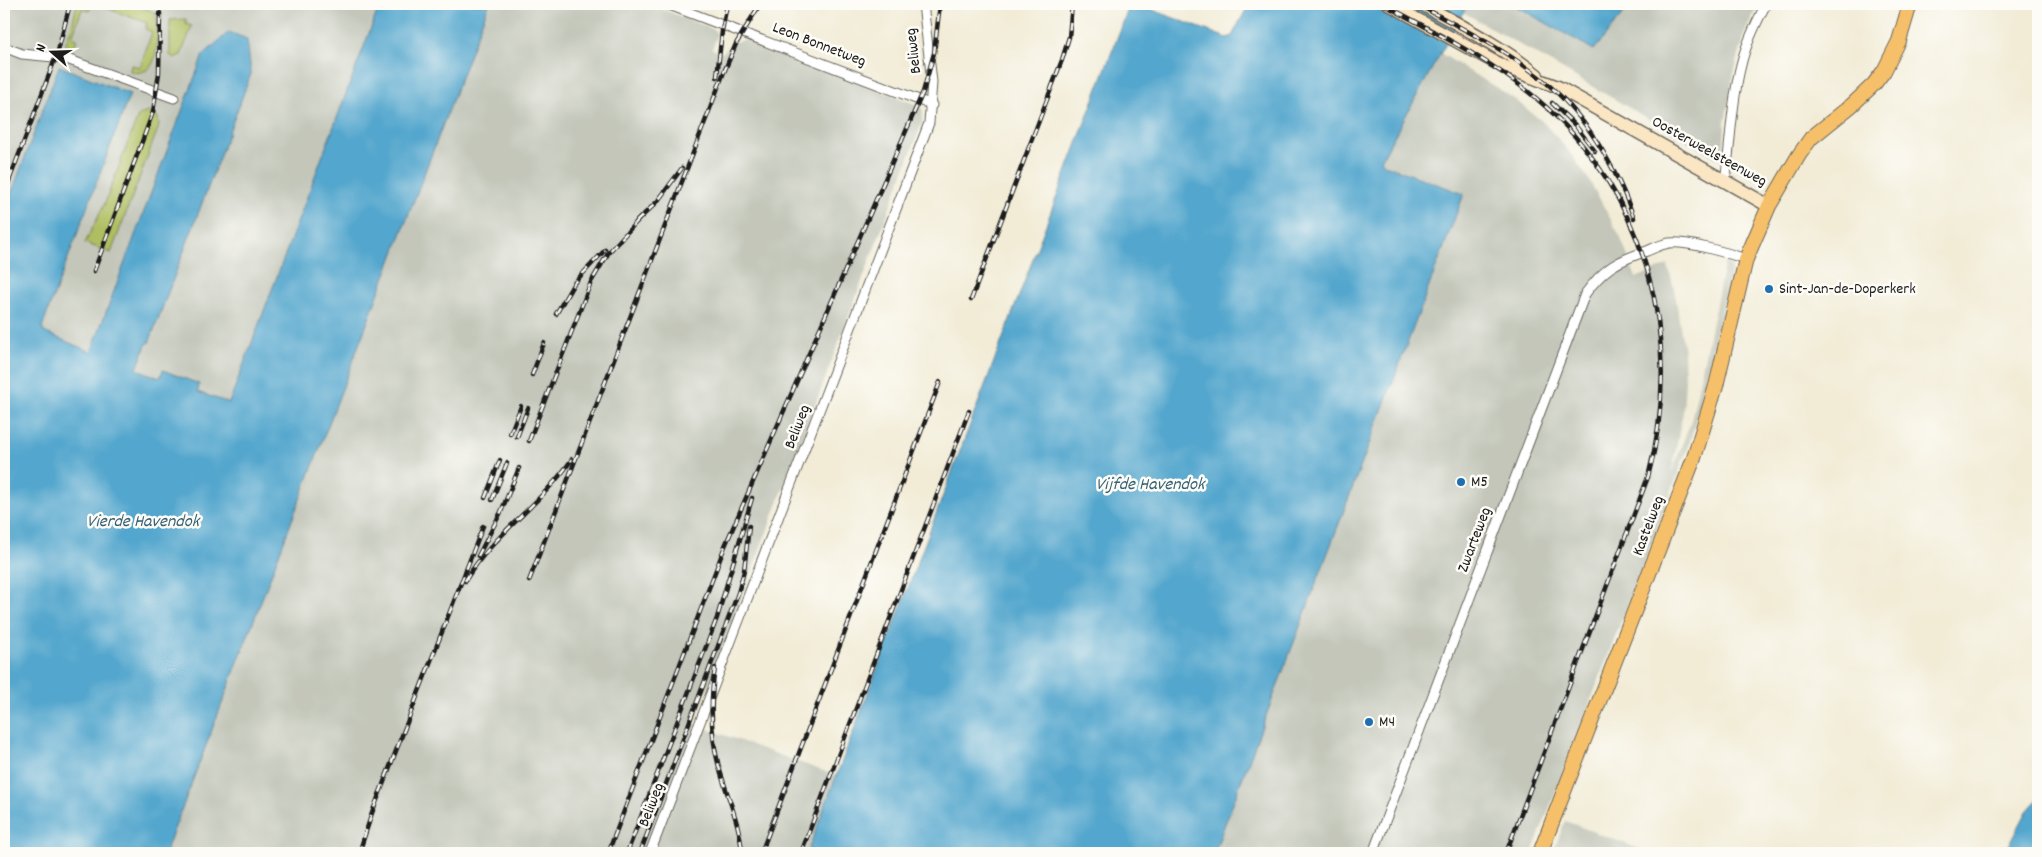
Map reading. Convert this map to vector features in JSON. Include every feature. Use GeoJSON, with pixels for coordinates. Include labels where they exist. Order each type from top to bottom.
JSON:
{"type":"FeatureCollection","features":[{"type":"Feature","properties":{"kind":"main road","name":"Oosterweelsteenweg"},"geometry":{"type":"LineString","coordinates":[[1389,4],[1510,70],[1543,80],[1558,87],[1769,206],[1811,138],[1852,105],[1874,84],[1884,71],[1899,41],[1910,4]]}},
{"type":"Feature","properties":{"kind":"main road","name":"Oosterweelsteenweg"},"geometry":{"type":"LineString","coordinates":[[1422,4],[1517,59],[1543,80]]}},
{"type":"Feature","properties":{"kind":"main road","name":"Kastelweg"},"geometry":{"type":"LineString","coordinates":[[1540,853],[1694,458],[1716,386],[1746,259],[1769,206]]}},
{"type":"Feature","properties":{"kind":"street","name":"Leon Bonnetweg"},"geometry":{"type":"LineString","coordinates":[[667,4],[932,105]]}},
{"type":"Feature","properties":{"kind":"street","name":"Beliweg"},"geometry":{"type":"LineString","coordinates":[[650,853],[926,132],[932,105],[932,82],[924,4]]}},
{"type":"Feature","properties":{"kind":"street"},"geometry":{"type":"LineString","coordinates":[[1725,181],[1740,66],[1746,45],[1766,4]]}},
{"type":"Feature","properties":{"kind":"street"},"geometry":{"type":"LineString","coordinates":[[4,47],[22,54],[64,58],[174,98]]}},
{"type":"Feature","properties":{"kind":"street","name":"Zwarteweg"},"geometry":{"type":"LineString","coordinates":[[1373,853],[1585,294],[1607,269],[1620,260],[1669,243],[1683,244],[1746,259]]}},
{"type":"Feature","properties":{"kind":"shaded area"},"geometry":{"type":"Polygon","coordinates":[[[4,4],[380,4],[229,403],[198,392],[199,384],[163,371],[160,378],[138,369],[140,362],[95,344],[91,352],[43,332],[59,67],[4,213],[4,4]]]}},
{"type":"Feature","properties":{"kind":"shaded area"},"geometry":{"type":"Polygon","coordinates":[[[489,4],[649,4],[713,29],[717,36],[712,49],[722,53],[735,42],[747,39],[920,106],[923,111],[922,123],[694,724],[837,776],[807,853],[165,853],[489,4]]]}},
{"type":"Feature","properties":{"kind":"shaded area"},"geometry":{"type":"Polygon","coordinates":[[[1468,4],[1512,4],[1594,50],[1631,4],[1759,4],[1746,30],[1733,77],[1725,122],[1723,162],[1463,12],[1468,4]]]}},
{"type":"Feature","properties":{"kind":"shaded area"},"geometry":{"type":"Polygon","coordinates":[[[1440,53],[1513,98],[1543,122],[1568,150],[1589,180],[1620,236],[1636,278],[1668,265],[1675,293],[1684,352],[1685,381],[1683,412],[1671,474],[1691,421],[1725,261],[1732,268],[1700,406],[1688,448],[1532,853],[1214,853],[1464,195],[1385,165],[1381,160],[1440,53]]]}},
{"type":"Feature","properties":{"kind":"shaded area"},"geometry":{"type":"Polygon","coordinates":[[[1565,821],[1650,853],[1553,853],[1565,821]]]}},
{"type":"Feature","properties":{"kind":"green space"},"geometry":{"type":"Polygon","coordinates":[[[77,4],[92,4],[89,11],[82,9],[72,37],[77,39],[74,47],[71,49],[65,44],[77,4]]]}},
{"type":"Feature","properties":{"kind":"green space"},"geometry":{"type":"Polygon","coordinates":[[[95,4],[134,4],[156,13],[157,47],[153,63],[148,69],[138,73],[130,71],[131,65],[140,67],[152,32],[145,29],[147,23],[95,4]]]}},
{"type":"Feature","properties":{"kind":"green space"},"geometry":{"type":"Polygon","coordinates":[[[186,19],[186,24],[192,26],[181,55],[174,58],[170,55],[170,20],[186,19]]]}},
{"type":"Feature","properties":{"kind":"green space"},"geometry":{"type":"Polygon","coordinates":[[[148,112],[158,117],[159,126],[111,253],[85,243],[105,203],[137,119],[139,115],[148,112]]]}},
{"type":"Feature","properties":{"kind":"water","name":"Vierde Havendok"},"geometry":{"type":"Polygon","coordinates":[[[380,4],[489,4],[165,853],[4,853],[4,213],[59,66],[130,94],[42,327],[44,332],[91,352],[203,55],[229,32],[247,39],[251,74],[149,343],[146,345],[137,369],[160,378],[163,370],[199,384],[198,392],[229,403],[380,4]]]}},
{"type":"Feature","properties":{"kind":"water","name":"Vijfde Havendok"},"geometry":{"type":"Polygon","coordinates":[[[1130,4],[1137,4],[1227,38],[1232,36],[1249,4],[1468,4],[1381,160],[1385,165],[1464,194],[1214,853],[807,853],[1130,4]]]}},
{"type":"Feature","properties":{"kind":"water"},"geometry":{"type":"Polygon","coordinates":[[[1512,4],[1631,4],[1594,50],[1512,4]]]}},
{"type":"Feature","properties":{"kind":"water"},"geometry":{"type":"Polygon","coordinates":[[[2038,799],[2038,853],[2005,853],[2027,811],[2038,799]]]}},
{"type":"Feature","properties":{"kind":"railway"},"geometry":{"type":"LineString","coordinates":[[4,194],[58,51],[70,4]]}},
{"type":"Feature","properties":{"kind":"railway"},"geometry":{"type":"LineString","coordinates":[[717,77],[727,4]]}},
{"type":"Feature","properties":{"kind":"railway"},"geometry":{"type":"LineString","coordinates":[[529,581],[724,72],[736,44],[760,4]]}},
{"type":"Feature","properties":{"kind":"railway"},"geometry":{"type":"LineString","coordinates":[[608,853],[725,546],[923,92],[934,53],[940,4]]}},
{"type":"Feature","properties":{"kind":"railway"},"geometry":{"type":"LineString","coordinates":[[971,300],[1062,60],[1069,37],[1072,4]]}},
{"type":"Feature","properties":{"kind":"railway"},"geometry":{"type":"LineString","coordinates":[[1383,4],[1463,48],[1501,72],[1537,99],[1575,136],[1606,178],[1630,223],[1648,272],[1658,322],[1662,373],[1658,425],[1648,477],[1506,853]]}},
{"type":"Feature","properties":{"kind":"railway"},"geometry":{"type":"LineString","coordinates":[[1417,4],[1503,52],[1548,84],[1579,117],[1593,136],[1616,175],[1634,218]]}},
{"type":"Feature","properties":{"kind":"railway"},"geometry":{"type":"LineString","coordinates":[[94,271],[153,112],[159,73],[160,13]]}},
{"type":"Feature","properties":{"kind":"railway"},"geometry":{"type":"LineString","coordinates":[[1552,103],[1575,125],[1595,151]]}},
{"type":"Feature","properties":{"kind":"railway"},"geometry":{"type":"LineString","coordinates":[[637,221],[657,202],[682,168]]}},
{"type":"Feature","properties":{"kind":"railway"},"geometry":{"type":"LineString","coordinates":[[529,441],[591,282],[609,252],[641,217]]}},
{"type":"Feature","properties":{"kind":"railway"},"geometry":{"type":"LineString","coordinates":[[556,314],[574,283],[605,250]]}},
{"type":"Feature","properties":{"kind":"railway"},"geometry":{"type":"LineString","coordinates":[[532,375],[544,343]]}},
{"type":"Feature","properties":{"kind":"railway"},"geometry":{"type":"LineString","coordinates":[[761,853],[940,382]]}},
{"type":"Feature","properties":{"kind":"railway"},"geometry":{"type":"LineString","coordinates":[[510,434],[521,406]]}},
{"type":"Feature","properties":{"kind":"railway"},"geometry":{"type":"LineString","coordinates":[[517,437],[528,408]]}},
{"type":"Feature","properties":{"kind":"railway"},"geometry":{"type":"LineString","coordinates":[[801,853],[969,411]]}},
{"type":"Feature","properties":{"kind":"railway"},"geometry":{"type":"LineString","coordinates":[[465,581],[489,548],[547,490],[572,459]]}},
{"type":"Feature","properties":{"kind":"railway"},"geometry":{"type":"LineString","coordinates":[[485,498],[500,460]]}},
{"type":"Feature","properties":{"kind":"railway"},"geometry":{"type":"LineString","coordinates":[[492,500],[507,463]]}},
{"type":"Feature","properties":{"kind":"railway"},"geometry":{"type":"LineString","coordinates":[[478,556],[501,512],[519,468]]}},
{"type":"Feature","properties":{"kind":"railway"},"geometry":{"type":"LineString","coordinates":[[627,853],[717,618],[752,498]]}},
{"type":"Feature","properties":{"kind":"railway"},"geometry":{"type":"LineString","coordinates":[[359,853],[372,813],[483,526]]}},
{"type":"Feature","properties":{"kind":"railway"},"geometry":{"type":"LineString","coordinates":[[640,853],[738,593],[744,571],[749,526]]}},
{"type":"Feature","properties":{"kind":"railway"},"geometry":{"type":"LineString","coordinates":[[715,668],[712,693],[712,730],[719,767],[739,831],[742,853]]}},
{"type":"Feature","properties":{"kind":"place","name":"Sint-Jan-de-Doperkerk"},"geometry":{"type":"Point","coordinates":[1769,289]}},
{"type":"Feature","properties":{"kind":"place","name":"M5"},"geometry":{"type":"Point","coordinates":[1461,482]}},
{"type":"Feature","properties":{"kind":"place","name":"M4"},"geometry":{"type":"Point","coordinates":[1369,722]}}]}
